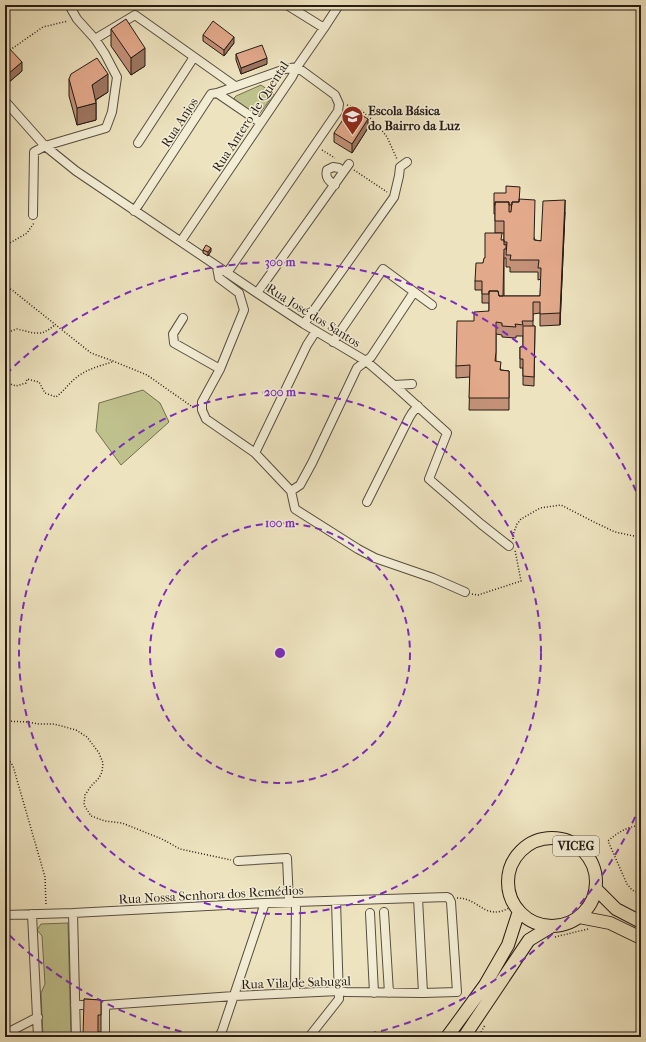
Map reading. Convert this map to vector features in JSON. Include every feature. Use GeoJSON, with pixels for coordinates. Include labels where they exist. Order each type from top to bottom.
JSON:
{"type":"FeatureCollection","features":[{"type":"Feature","properties":{"kind":"highway","name":"VICEG"},"geometry":{"type":"LineString","coordinates":[[464,1037],[529,940],[551,932],[578,917],[587,910],[593,900],[596,889],[596,875],[591,861],[582,850],[570,842],[556,838],[542,839],[529,845],[518,854],[511,867],[508,880],[510,893],[517,908],[528,919],[540,924],[551,932]]}},
{"type":"Feature","properties":{"kind":"highway"},"geometry":{"type":"LineString","coordinates":[[596,889],[616,909],[641,922]]}},
{"type":"Feature","properties":{"kind":"highway"},"geometry":{"type":"LineString","coordinates":[[447,1037],[485,985],[508,945],[517,908]]}},
{"type":"Feature","properties":{"kind":"highway"},"geometry":{"type":"LineString","coordinates":[[578,917],[610,923],[641,938]]}},
{"type":"Feature","properties":{"kind":"street"},"geometry":{"type":"LineString","coordinates":[[33,215],[34,152],[45,146],[106,128],[112,112],[117,77],[95,39],[77,19],[69,5]]}},
{"type":"Feature","properties":{"kind":"street"},"geometry":{"type":"LineString","coordinates":[[287,5],[324,28]]}},
{"type":"Feature","properties":{"kind":"street","name":"Rua Antero de Quental"},"geometry":{"type":"LineString","coordinates":[[181,241],[339,5]]}},
{"type":"Feature","properties":{"kind":"street"},"geometry":{"type":"LineString","coordinates":[[95,39],[135,15],[235,86]]}},
{"type":"Feature","properties":{"kind":"street"},"geometry":{"type":"LineString","coordinates":[[138,143],[194,57]]}},
{"type":"Feature","properties":{"kind":"street"},"geometry":{"type":"LineString","coordinates":[[217,92],[285,69],[297,67],[335,95],[339,104],[338,111],[227,273]]}},
{"type":"Feature","properties":{"kind":"street","name":"Rua Anjos"},"geometry":{"type":"LineString","coordinates":[[134,211],[211,94],[217,92],[261,123]]}},
{"type":"Feature","properties":{"kind":"street","name":"Rua José dos Santos"},"geometry":{"type":"LineString","coordinates":[[5,101],[45,146],[76,171],[181,241],[217,267],[304,324],[366,361],[418,406],[448,433],[429,479],[481,524],[513,546]]}},
{"type":"Feature","properties":{"kind":"street"},"geometry":{"type":"LineString","coordinates":[[304,324],[394,197],[400,167],[407,162]]}},
{"type":"Feature","properties":{"kind":"street"},"geometry":{"type":"LineString","coordinates":[[258,293],[349,164]]}},
{"type":"Feature","properties":{"kind":"street"},"geometry":{"type":"LineString","coordinates":[[334,185],[329,181],[326,175],[327,170],[333,167],[339,168],[344,172]]}},
{"type":"Feature","properties":{"kind":"street"},"geometry":{"type":"LineString","coordinates":[[217,267],[219,278],[239,293],[244,310],[220,369],[202,402],[202,410],[206,419],[255,454],[291,491],[295,509],[358,549],[375,558],[433,578],[465,592]]}},
{"type":"Feature","properties":{"kind":"street"},"geometry":{"type":"LineString","coordinates":[[333,342],[383,269],[432,305]]}},
{"type":"Feature","properties":{"kind":"street"},"geometry":{"type":"LineString","coordinates":[[291,491],[300,485],[312,463],[357,368],[371,357],[414,292]]}},
{"type":"Feature","properties":{"kind":"street"},"geometry":{"type":"LineString","coordinates":[[183,318],[174,334],[174,343],[220,369]]}},
{"type":"Feature","properties":{"kind":"street"},"geometry":{"type":"LineString","coordinates":[[255,454],[307,345],[316,331]]}},
{"type":"Feature","properties":{"kind":"street"},"geometry":{"type":"LineString","coordinates":[[394,385],[412,384]]}},
{"type":"Feature","properties":{"kind":"street"},"geometry":{"type":"LineString","coordinates":[[367,502],[409,418],[418,406]]}},
{"type":"Feature","properties":{"kind":"street"},"geometry":{"type":"LineString","coordinates":[[238,861],[287,858],[292,902],[295,993]]}},
{"type":"Feature","properties":{"kind":"street"},"geometry":{"type":"LineString","coordinates":[[418,898],[423,993]]}},
{"type":"Feature","properties":{"kind":"street","name":"Rua Nossa Senhora dos Remédios"},"geometry":{"type":"LineString","coordinates":[[5,915],[265,903],[449,898]]}},
{"type":"Feature","properties":{"kind":"street","name":"Rua Vila de Sabugal"},"geometry":{"type":"LineString","coordinates":[[75,1005],[295,993],[457,992],[451,902],[449,898]]}},
{"type":"Feature","properties":{"kind":"street"},"geometry":{"type":"LineString","coordinates":[[309,1037],[339,999],[336,901]]}},
{"type":"Feature","properties":{"kind":"street"},"geometry":{"type":"LineString","coordinates":[[219,1037],[222,1032],[265,903]]}},
{"type":"Feature","properties":{"kind":"street"},"geometry":{"type":"LineString","coordinates":[[384,912],[389,993]]}},
{"type":"Feature","properties":{"kind":"street"},"geometry":{"type":"LineString","coordinates":[[73,913],[76,1037]]}},
{"type":"Feature","properties":{"kind":"street"},"geometry":{"type":"LineString","coordinates":[[370,913],[374,993]]}},
{"type":"Feature","properties":{"kind":"street"},"geometry":{"type":"LineString","coordinates":[[32,914],[38,1037]]}},
{"type":"Feature","properties":{"kind":"street"},"geometry":{"type":"LineString","coordinates":[[105,1004],[105,1037]]}},
{"type":"Feature","properties":{"kind":"street"},"geometry":{"type":"LineString","coordinates":[[5,1034],[38,1017]]}},
{"type":"Feature","properties":{"kind":"path"},"geometry":{"type":"LineString","coordinates":[[5,53],[42,27],[77,19]]}},
{"type":"Feature","properties":{"kind":"path"},"geometry":{"type":"LineString","coordinates":[[339,104],[361,110],[377,124],[387,137],[400,167]]}},
{"type":"Feature","properties":{"kind":"path"},"geometry":{"type":"LineString","coordinates":[[367,179],[394,197]]}},
{"type":"Feature","properties":{"kind":"path"},"geometry":{"type":"LineString","coordinates":[[5,246],[27,233],[34,224],[33,215]]}},
{"type":"Feature","properties":{"kind":"path"},"geometry":{"type":"LineString","coordinates":[[5,286],[91,353],[147,375],[192,407],[202,410]]}},
{"type":"Feature","properties":{"kind":"path"},"geometry":{"type":"LineString","coordinates":[[5,332],[17,329],[34,333],[42,333],[55,325]]}},
{"type":"Feature","properties":{"kind":"path"},"geometry":{"type":"LineString","coordinates":[[5,361],[8,366],[7,383],[16,386],[26,383],[27,379],[39,382],[45,393],[56,397],[76,377],[91,369],[114,361]]}},
{"type":"Feature","properties":{"kind":"path"},"geometry":{"type":"LineString","coordinates":[[465,592],[478,595],[521,581],[513,546],[513,535],[517,524],[521,519],[540,508],[561,505],[596,524],[615,532],[634,536],[641,535]]}},
{"type":"Feature","properties":{"kind":"path"},"geometry":{"type":"LineString","coordinates":[[5,721],[54,724],[76,730],[87,737],[99,753],[103,763],[102,772],[99,778],[85,795],[84,806],[91,816],[105,821],[122,823],[162,839],[180,849],[238,861]]}},
{"type":"Feature","properties":{"kind":"path"},"geometry":{"type":"LineString","coordinates":[[5,754],[13,766],[45,878],[46,913]]}},
{"type":"Feature","properties":{"kind":"path"},"geometry":{"type":"LineString","coordinates":[[641,825],[627,828],[617,833],[608,841],[627,884],[632,890],[641,894]]}},
{"type":"Feature","properties":{"kind":"path"},"geometry":{"type":"LineString","coordinates":[[449,898],[468,899],[484,910],[494,912],[517,908]]}},
{"type":"Feature","properties":{"kind":"path"},"geometry":{"type":"LineString","coordinates":[[551,932],[562,936],[589,929]]}},
{"type":"Feature","properties":{"kind":"path"},"geometry":{"type":"LineString","coordinates":[[480,1034],[486,1024]]}},
{"type":"Feature","properties":{"kind":"green space"},"geometry":{"type":"Polygon","coordinates":[[[261,85],[274,94],[258,116],[234,98],[261,85]]]}},
{"type":"Feature","properties":{"kind":"green space"},"geometry":{"type":"Polygon","coordinates":[[[143,390],[160,403],[169,422],[121,465],[96,431],[99,403],[143,390]]]}},
{"type":"Feature","properties":{"kind":"green space"},"geometry":{"type":"Polygon","coordinates":[[[68,923],[71,1037],[43,1037],[41,993],[45,984],[42,936],[37,930],[41,924],[68,923]]]}},
{"type":"Feature","properties":{"kind":"building"},"geometry":{"type":"Polygon","coordinates":[[[126,19],[145,48],[131,58],[111,29],[126,19]]]}},
{"type":"Feature","properties":{"kind":"building"},"geometry":{"type":"Polygon","coordinates":[[[213,21],[234,37],[224,50],[203,35],[213,21]]]}},
{"type":"Feature","properties":{"kind":"building"},"geometry":{"type":"Polygon","coordinates":[[[262,45],[267,58],[241,68],[236,54],[262,45]]]}},
{"type":"Feature","properties":{"kind":"building"},"geometry":{"type":"Polygon","coordinates":[[[7,46],[22,62],[8,74],[5,71],[5,48],[7,46]]]}},
{"type":"Feature","properties":{"kind":"building"},"geometry":{"type":"Polygon","coordinates":[[[97,58],[108,74],[92,85],[96,103],[77,108],[69,79],[71,74],[97,58]]]}},
{"type":"Feature","properties":{"kind":"building"},"geometry":{"type":"Polygon","coordinates":[[[348,112],[355,116],[357,112],[368,119],[352,144],[334,133],[348,112]]]}},
{"type":"Feature","properties":{"kind":"building"},"geometry":{"type":"Polygon","coordinates":[[[506,186],[520,187],[519,202],[512,202],[512,205],[509,205],[509,202],[495,202],[494,205],[494,193],[506,193],[506,186]]]}},
{"type":"Feature","properties":{"kind":"building"},"geometry":{"type":"Polygon","coordinates":[[[519,199],[535,200],[534,240],[541,241],[543,201],[565,200],[560,313],[540,314],[540,302],[533,302],[533,321],[522,321],[523,325],[515,324],[516,327],[502,326],[502,323],[496,322],[495,361],[501,362],[500,370],[509,371],[509,398],[469,398],[470,365],[456,366],[457,321],[474,321],[474,312],[489,311],[489,291],[498,291],[499,296],[540,296],[541,268],[538,268],[539,260],[510,260],[511,255],[506,255],[507,242],[504,242],[504,221],[495,221],[495,202],[509,202],[509,212],[511,212],[512,202],[519,202],[519,199]]]}},
{"type":"Feature","properties":{"kind":"building"},"geometry":{"type":"Polygon","coordinates":[[[485,233],[502,233],[501,240],[504,240],[504,245],[506,244],[506,249],[504,249],[503,296],[499,296],[498,291],[489,291],[489,294],[482,294],[482,281],[475,281],[476,263],[483,263],[485,258],[485,233]]]}},
{"type":"Feature","properties":{"kind":"building"},"geometry":{"type":"Polygon","coordinates":[[[206,245],[211,248],[208,252],[203,250],[206,245]]]}},
{"type":"Feature","properties":{"kind":"building"},"geometry":{"type":"Polygon","coordinates":[[[523,326],[535,326],[534,377],[523,376],[523,359],[520,359],[520,347],[523,347],[523,326]]]}},
{"type":"Feature","properties":{"kind":"building"},"geometry":{"type":"Polygon","coordinates":[[[84,999],[101,1000],[101,1015],[98,1015],[98,1037],[83,1037],[84,999]]]}},
{"type":"Feature","properties":{"kind":"place","name":"Escola Básica do Bairro da Luz"},"geometry":{"type":"Point","coordinates":[352,136]}}]}
